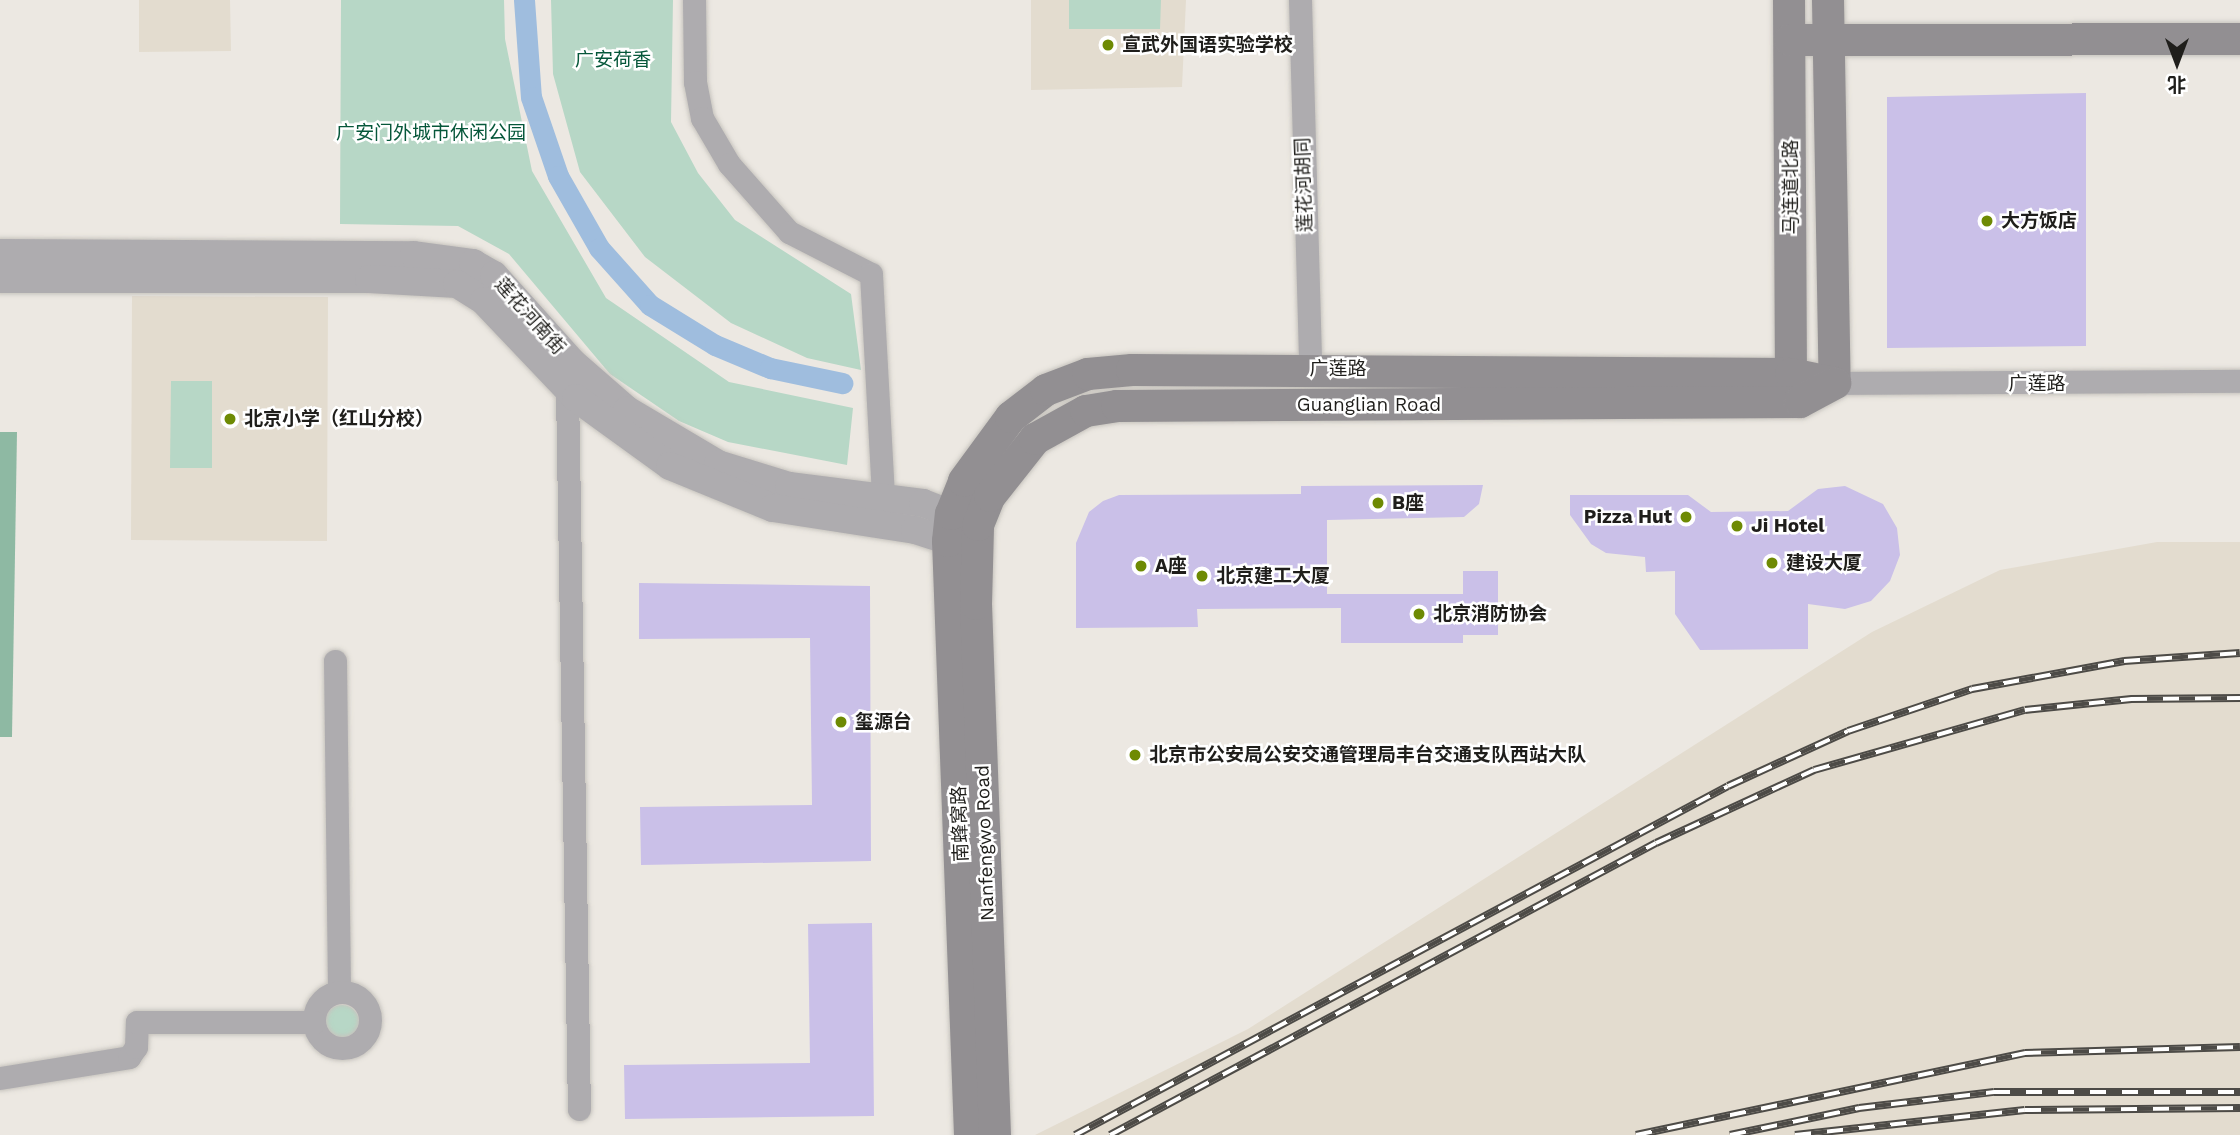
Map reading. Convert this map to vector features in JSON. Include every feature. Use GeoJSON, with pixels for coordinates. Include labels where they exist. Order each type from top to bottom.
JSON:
{"type":"FeatureCollection","features":[{"type":"Feature","properties":{"kind":"main road","name":"马连道北路"},"geometry":{"type":"LineString","coordinates":[[1789,0],[1791,374]]}},
{"type":"Feature","properties":{"kind":"main road"},"geometry":{"type":"LineString","coordinates":[[1828,0],[1835,383]]}},
{"type":"Feature","properties":{"kind":"main road"},"geometry":{"type":"LineString","coordinates":[[1790,40],[2240,39]]}},
{"type":"Feature","properties":{"kind":"main road","name":"广莲路"},"geometry":{"type":"LineString","coordinates":[[963,532],[964,481],[1011,417],[1046,390],[1088,374],[1132,370],[1310,369],[1791,374],[1835,383]]}},
{"type":"Feature","properties":{"kind":"main road","name":"Guanglian Road"},"geometry":{"type":"LineString","coordinates":[[963,532],[1015,460],[1035,439],[1086,411],[1163,404],[1800,402],[1835,383]]}},
{"type":"Feature","properties":{"kind":"main road","name":"南蜂窝路"},"geometry":{"type":"LineString","coordinates":[[963,532],[970,1135]]}},
{"type":"Feature","properties":{"kind":"main road","name":"Nanfengwo Road"},"geometry":{"type":"LineString","coordinates":[[963,532],[995,1135]]}},
{"type":"Feature","properties":{"kind":"street"},"geometry":{"type":"LineString","coordinates":[[694,0],[695,82],[702,118],[729,164],[789,232],[871,274],[883,511]]}},
{"type":"Feature","properties":{"kind":"street","name":"莲花河胡同"},"geometry":{"type":"LineString","coordinates":[[1300,0],[1310,369]]}},
{"type":"Feature","properties":{"kind":"street","name":"莲花河南街"},"geometry":{"type":"LineString","coordinates":[[0,253],[414,255],[472,263],[494,275],[603,391],[684,446],[754,478],[963,532]]}},
{"type":"Feature","properties":{"kind":"street","name":"莲花河南街"},"geometry":{"type":"LineString","coordinates":[[0,279],[393,279],[457,284],[484,301],[567,389],[642,449],[701,482],[774,508],[883,511]]}},
{"type":"Feature","properties":{"kind":"street","name":"广莲路"},"geometry":{"type":"LineString","coordinates":[[1835,383],[2240,381]]}},
{"type":"Feature","properties":{"kind":"street"},"geometry":{"type":"LineString","coordinates":[[567,389],[579,1109]]}},
{"type":"Feature","properties":{"kind":"street"},"geometry":{"type":"LineString","coordinates":[[335,661],[339,992]]}},
{"type":"Feature","properties":{"kind":"street"},"geometry":{"type":"LineString","coordinates":[[339,992],[357,996],[369,1011],[363,1038],[347,1048],[329,1045],[314,1022],[318,1005],[339,992]]}},
{"type":"Feature","properties":{"kind":"street"},"geometry":{"type":"LineString","coordinates":[[0,1078],[129,1057],[136,1047],[137,1022],[314,1022]]}},
{"type":"Feature","properties":{"kind":"shaded area"},"geometry":{"type":"Polygon","coordinates":[[[139,0],[230,0],[231,51],[139,52],[139,0]]]}},
{"type":"Feature","properties":{"kind":"shaded area","name":"宣武外国语实验学校"},"geometry":{"type":"Polygon","coordinates":[[[1031,0],[1186,0],[1182,87],[1031,90],[1031,0]]]}},
{"type":"Feature","properties":{"kind":"shaded area","name":"北京小学（红山分校）"},"geometry":{"type":"Polygon","coordinates":[[[132,296],[328,297],[327,541],[131,540],[132,296]]]}},
{"type":"Feature","properties":{"kind":"shaded area"},"geometry":{"type":"Polygon","coordinates":[[[2157,542],[2240,542],[2240,1135],[1035,1135],[1248,1029],[1872,632],[2000,570],[2157,542]]]}},
{"type":"Feature","properties":{"kind":"green space","name":"广安门外城市休闲公园"},"geometry":{"type":"Polygon","coordinates":[[[341,0],[504,0],[505,39],[532,171],[606,298],[729,382],[853,408],[847,465],[728,442],[679,421],[610,374],[509,254],[458,226],[340,224],[341,0]]]}},
{"type":"Feature","properties":{"kind":"green space","name":"广安荷香"},"geometry":{"type":"Polygon","coordinates":[[[551,0],[673,0],[671,122],[698,173],[735,220],[851,294],[861,370],[807,358],[731,323],[645,257],[580,172],[553,74],[551,0]]]}},
{"type":"Feature","properties":{"kind":"green space"},"geometry":{"type":"Polygon","coordinates":[[[1069,0],[1161,0],[1160,29],[1069,29],[1069,0]]]}},
{"type":"Feature","properties":{"kind":"green space"},"geometry":{"type":"Polygon","coordinates":[[[171,381],[212,381],[212,468],[170,468],[171,381]]]}},
{"type":"Feature","properties":{"kind":"green space"},"geometry":{"type":"Polygon","coordinates":[[[0,432],[17,432],[12,737],[0,737],[0,432]]]}},
{"type":"Feature","properties":{"kind":"green space"},"geometry":{"type":"Polygon","coordinates":[[[342,1005],[354,1010],[359,1022],[354,1034],[342,1039],[330,1034],[325,1022],[330,1010],[342,1005]]]}},
{"type":"Feature","properties":{"kind":"building","name":"大方饭店"},"geometry":{"type":"Polygon","coordinates":[[[2086,93],[2086,346],[1887,348],[1887,97],[2086,93]]]}},
{"type":"Feature","properties":{"kind":"building","name":"北京建工大厦"},"geometry":{"type":"Polygon","coordinates":[[[1483,485],[1479,504],[1464,517],[1327,520],[1327,594],[1463,594],[1463,571],[1498,571],[1498,635],[1463,635],[1463,643],[1341,643],[1341,608],[1197,609],[1198,627],[1076,628],[1076,543],[1089,512],[1103,501],[1119,495],[1301,494],[1301,486],[1483,485]]]}},
{"type":"Feature","properties":{"kind":"building","name":"建设大厦"},"geometry":{"type":"Polygon","coordinates":[[[1845,486],[1883,504],[1897,528],[1900,555],[1890,581],[1871,601],[1845,609],[1808,604],[1808,649],[1700,650],[1675,614],[1675,571],[1646,572],[1645,557],[1606,553],[1591,544],[1570,515],[1570,495],[1688,495],[1711,512],[1788,511],[1818,489],[1845,486]]]}},
{"type":"Feature","properties":{"kind":"building","name":"玺源台"},"geometry":{"type":"Polygon","coordinates":[[[639,583],[870,586],[871,861],[641,865],[640,807],[812,805],[810,638],[639,639],[639,583]]]}},
{"type":"Feature","properties":{"kind":"building"},"geometry":{"type":"Polygon","coordinates":[[[872,923],[874,1116],[625,1119],[624,1065],[810,1063],[808,924],[872,923]]]}},
{"type":"Feature","properties":{"kind":"waterway"},"geometry":{"type":"LineString","coordinates":[[524,0],[531,97],[558,176],[599,248],[650,305],[715,345],[770,368],[842,383]]}},
{"type":"Feature","properties":{"kind":"railway"},"geometry":{"type":"LineString","coordinates":[[1075,1135],[1728,786],[1848,731],[1972,689],[2124,661],[2240,653]]}},
{"type":"Feature","properties":{"kind":"railway"},"geometry":{"type":"LineString","coordinates":[[1110,1135],[1656,843],[1814,770],[2025,710],[2131,699],[2240,698]]}},
{"type":"Feature","properties":{"kind":"railway"},"geometry":{"type":"LineString","coordinates":[[1636,1135],[2025,1053],[2240,1047]]}},
{"type":"Feature","properties":{"kind":"railway"},"geometry":{"type":"LineString","coordinates":[[1730,1135],[1859,1108],[1994,1092],[2240,1092]]}},
{"type":"Feature","properties":{"kind":"railway"},"geometry":{"type":"LineString","coordinates":[[1795,1135],[2025,1110],[2240,1108]]}},
{"type":"Feature","properties":{"kind":"place","name":"宣武外国语实验学校"},"geometry":{"type":"Point","coordinates":[1108,45]}},
{"type":"Feature","properties":{"kind":"place","name":"大方饭店"},"geometry":{"type":"Point","coordinates":[1987,221]}},
{"type":"Feature","properties":{"kind":"place","name":"北京小学（红山分校）"},"geometry":{"type":"Point","coordinates":[230,419]}},
{"type":"Feature","properties":{"kind":"place","name":"B座"},"geometry":{"type":"Point","coordinates":[1378,503]}},
{"type":"Feature","properties":{"kind":"place","name":"Pizza Hut"},"geometry":{"type":"Point","coordinates":[1686,517]}},
{"type":"Feature","properties":{"kind":"place","name":"Ji Hotel"},"geometry":{"type":"Point","coordinates":[1737,526]}},
{"type":"Feature","properties":{"kind":"place","name":"建设大厦"},"geometry":{"type":"Point","coordinates":[1772,563]}},
{"type":"Feature","properties":{"kind":"place","name":"A座"},"geometry":{"type":"Point","coordinates":[1141,566]}},
{"type":"Feature","properties":{"kind":"place","name":"北京建工大厦"},"geometry":{"type":"Point","coordinates":[1202,576]}},
{"type":"Feature","properties":{"kind":"place","name":"北京消防协会"},"geometry":{"type":"Point","coordinates":[1419,614]}},
{"type":"Feature","properties":{"kind":"place","name":"玺源台"},"geometry":{"type":"Point","coordinates":[841,722]}},
{"type":"Feature","properties":{"kind":"place","name":"北京市公安局公安交通管理局丰台交通支队西站大队"},"geometry":{"type":"Point","coordinates":[1135,755]}}]}
